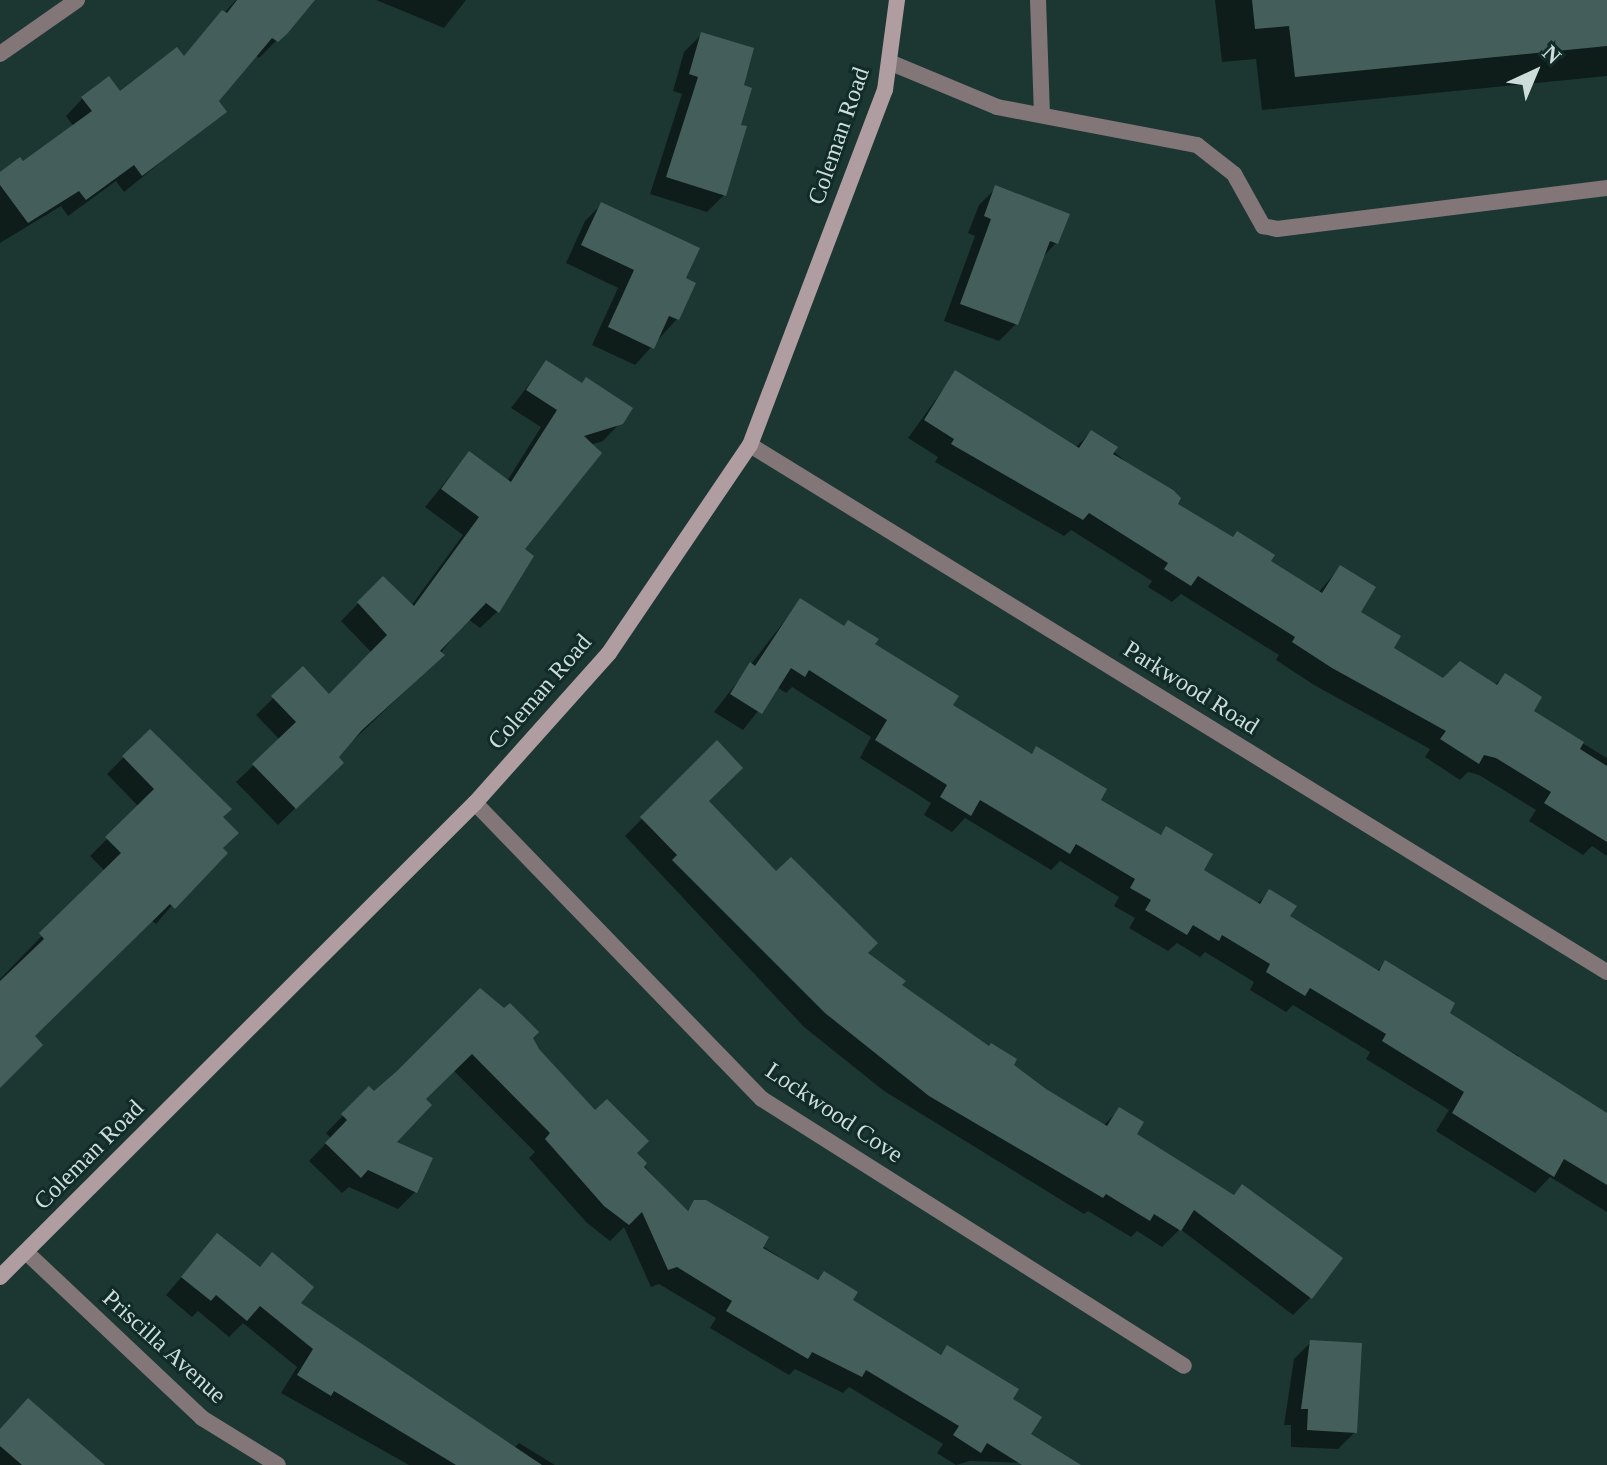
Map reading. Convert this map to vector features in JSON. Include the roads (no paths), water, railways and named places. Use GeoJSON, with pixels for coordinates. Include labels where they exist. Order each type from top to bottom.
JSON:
{"type":"FeatureCollection","features":[{"type":"Feature","properties":{"kind":"main road","name":"Coleman Road"},"geometry":{"type":"LineString","coordinates":[[0,1277],[475,803],[609,653],[750,445],[885,90],[897,0]]}},
{"type":"Feature","properties":{"kind":"street"},"geometry":{"type":"LineString","coordinates":[[0,54],[77,0]]}},
{"type":"Feature","properties":{"kind":"street"},"geometry":{"type":"LineString","coordinates":[[1038,0],[1042,115]]}},
{"type":"Feature","properties":{"kind":"street"},"geometry":{"type":"LineString","coordinates":[[889,62],[997,107],[1197,145],[1234,174],[1263,226],[1277,229],[1607,188]]}},
{"type":"Feature","properties":{"kind":"street","name":"Parkwood Road"},"geometry":{"type":"LineString","coordinates":[[750,445],[1607,972]]}},
{"type":"Feature","properties":{"kind":"street","name":"Lockwood Cove"},"geometry":{"type":"LineString","coordinates":[[475,803],[762,1099],[1184,1366]]}},
{"type":"Feature","properties":{"kind":"street","name":"Priscilla Avenue"},"geometry":{"type":"LineString","coordinates":[[26,1252],[202,1418],[278,1465]]}}]}
